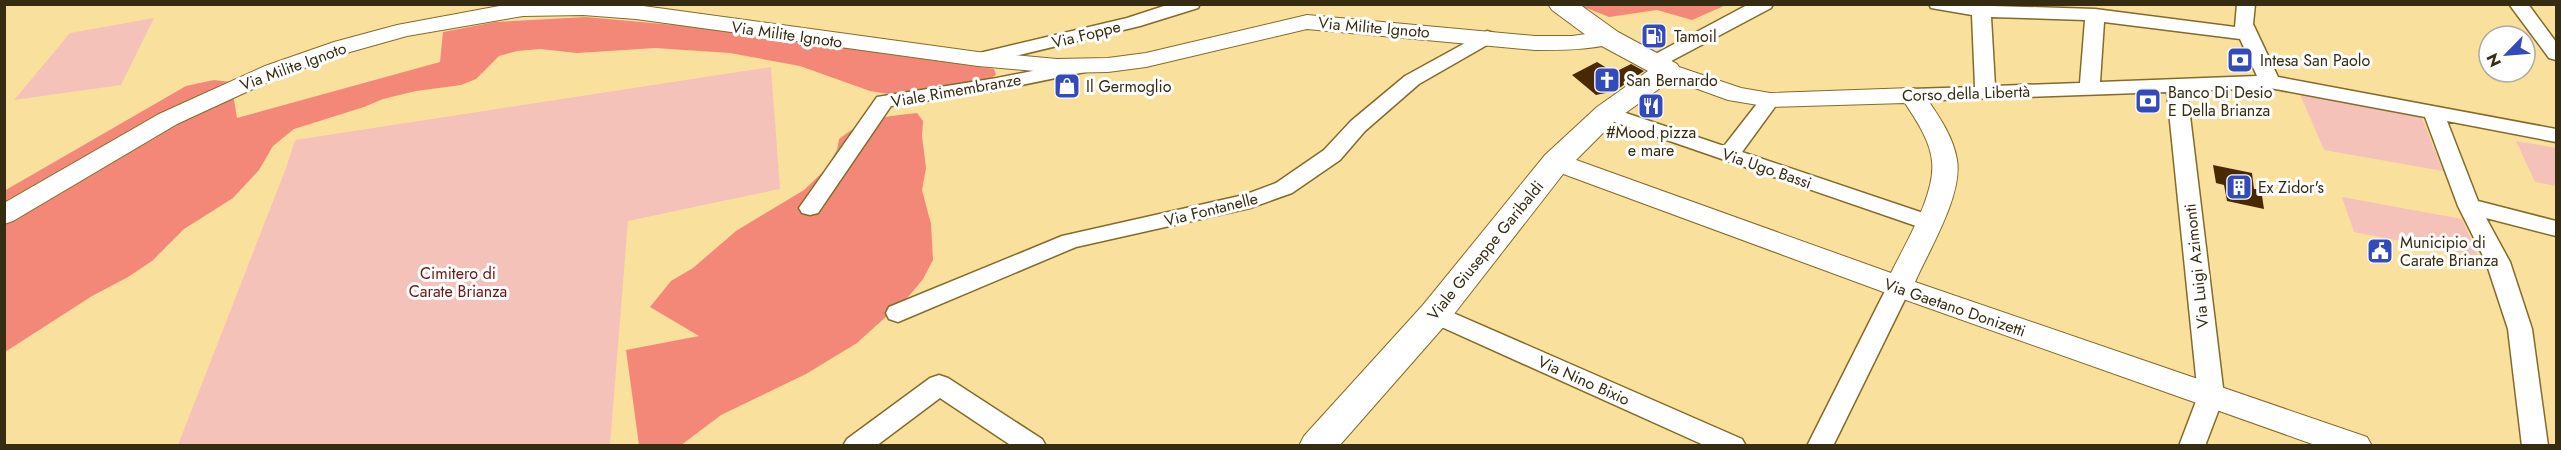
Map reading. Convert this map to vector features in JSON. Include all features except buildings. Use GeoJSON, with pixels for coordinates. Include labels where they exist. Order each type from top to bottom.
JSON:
{"type":"FeatureCollection","features":[{"type":"Feature","properties":{"kind":"main road"},"geometry":{"type":"LineString","coordinates":[[1561,4],[1608,38],[1660,67]]}},
{"type":"Feature","properties":{"kind":"main road","name":"Viale Giuseppe Garibaldi"},"geometry":{"type":"LineString","coordinates":[[1317,446],[1435,314],[1556,162],[1660,67]]}},
{"type":"Feature","properties":{"kind":"street","name":"Via Foppe"},"geometry":{"type":"LineString","coordinates":[[978,59],[1133,22],[1191,4]]}},
{"type":"Feature","properties":{"kind":"street"},"geometry":{"type":"LineString","coordinates":[[1660,67],[1764,4]]}},
{"type":"Feature","properties":{"kind":"street"},"geometry":{"type":"LineString","coordinates":[[1938,4],[1981,12],[2100,12],[2247,34]]}},
{"type":"Feature","properties":{"kind":"street"},"geometry":{"type":"LineString","coordinates":[[2246,4],[2244,24],[2247,34],[2270,82]]}},
{"type":"Feature","properties":{"kind":"street"},"geometry":{"type":"LineString","coordinates":[[2518,4],[2556,54]]}},
{"type":"Feature","properties":{"kind":"street","name":"Via Milite Ignoto"},"geometry":{"type":"LineString","coordinates":[[4,215],[168,119],[273,71],[342,47],[405,30],[468,17],[541,6],[636,12],[978,59],[1084,66],[1146,60],[1307,22],[1555,44],[1608,38]]}},
{"type":"Feature","properties":{"kind":"street"},"geometry":{"type":"LineString","coordinates":[[1981,12],[1985,92]]}},
{"type":"Feature","properties":{"kind":"street"},"geometry":{"type":"LineString","coordinates":[[2090,88],[2100,12]]}},
{"type":"Feature","properties":{"kind":"street","name":"Via Fontanelle"},"geometry":{"type":"LineString","coordinates":[[898,313],[1071,241],[1250,201],[1284,188],[1332,155],[1358,126],[1412,80],[1487,37]]}},
{"type":"Feature","properties":{"kind":"street","name":"Viale Rimembranze"},"geometry":{"type":"LineString","coordinates":[[810,208],[884,101],[997,84],[1084,66]]}},
{"type":"Feature","properties":{"kind":"street","name":"Corso della Libertà"},"geometry":{"type":"LineString","coordinates":[[1660,67],[1737,95],[1770,100],[2270,82],[2556,135]]}},
{"type":"Feature","properties":{"kind":"street","name":"Via Luigi Azimonti"},"geometry":{"type":"LineString","coordinates":[[2176,84],[2211,396],[2192,446]]}},
{"type":"Feature","properties":{"kind":"street"},"geometry":{"type":"LineString","coordinates":[[1820,446],[1899,287],[1944,186],[1946,164],[1938,136],[1912,95]]}},
{"type":"Feature","properties":{"kind":"street"},"geometry":{"type":"LineString","coordinates":[[1728,155],[1770,100]]}},
{"type":"Feature","properties":{"kind":"street","name":"Via Ugo Bassi"},"geometry":{"type":"LineString","coordinates":[[1607,113],[1928,222]]}},
{"type":"Feature","properties":{"kind":"street"},"geometry":{"type":"LineString","coordinates":[[2434,113],[2469,206],[2498,262],[2520,329],[2535,446]]}},
{"type":"Feature","properties":{"kind":"street","name":"Via Gaetano Donizetti"},"geometry":{"type":"LineString","coordinates":[[1556,162],[1899,287],[2356,446]]}},
{"type":"Feature","properties":{"kind":"street"},"geometry":{"type":"LineString","coordinates":[[2469,206],[2556,228]]}},
{"type":"Feature","properties":{"kind":"street","name":"Via Nino Bixio"},"geometry":{"type":"LineString","coordinates":[[1435,314],[1733,446]]}},
{"type":"Feature","properties":{"kind":"street"},"geometry":{"type":"LineString","coordinates":[[856,446],[939,385],[1033,446]]}},
{"type":"Feature","properties":{"kind":"green space"},"geometry":{"type":"Polygon","coordinates":[[[154,18],[121,85],[14,100],[70,33],[154,18]]]}},
{"type":"Feature","properties":{"kind":"green space","name":"Cimitero di Carate Brianza"},"geometry":{"type":"Polygon","coordinates":[[[771,67],[780,189],[628,221],[610,445],[178,445],[295,140],[771,67]]]}},
{"type":"Feature","properties":{"kind":"green space"},"geometry":{"type":"Polygon","coordinates":[[[2299,92],[2421,115],[2443,171],[2324,150],[2299,92]]]}},
{"type":"Feature","properties":{"kind":"green space"},"geometry":{"type":"Polygon","coordinates":[[[2516,141],[2556,148],[2556,186],[2535,182],[2516,141]]]}},
{"type":"Feature","properties":{"kind":"green space"},"geometry":{"type":"Polygon","coordinates":[[[2342,197],[2462,219],[2478,256],[2354,232],[2342,197]]]}},
{"type":"Feature","properties":{"kind":"shaded area"},"geometry":{"type":"Polygon","coordinates":[[[1579,5],[1726,5],[1692,20],[1657,10],[1609,17],[1579,5]]]}},
{"type":"Feature","properties":{"kind":"shaded area"},"geometry":{"type":"Polygon","coordinates":[[[586,17],[696,27],[994,69],[996,75],[987,80],[895,95],[870,91],[800,66],[730,53],[655,48],[577,53],[540,49],[517,51],[499,56],[476,79],[461,85],[416,91],[383,99],[294,129],[273,146],[259,170],[233,198],[184,229],[152,261],[92,296],[5,352],[4,191],[186,86],[214,80],[231,82],[237,118],[440,62],[443,32],[495,22],[586,17]]]}},
{"type":"Feature","properties":{"kind":"shaded area"},"geometry":{"type":"Polygon","coordinates":[[[917,113],[923,121],[922,136],[926,168],[922,190],[931,224],[933,260],[923,279],[909,296],[857,343],[806,374],[721,415],[680,446],[639,445],[626,350],[699,336],[650,307],[671,281],[693,268],[736,231],[804,190],[826,169],[837,150],[839,139],[849,132],[876,119],[917,113]]]}},
{"type":"Feature","properties":{"kind":"place","name":"Tamoil"},"geometry":{"type":"Point","coordinates":[1654,36]}},
{"type":"Feature","properties":{"kind":"place","name":"Intesa San Paolo"},"geometry":{"type":"Point","coordinates":[2240,60]}},
{"type":"Feature","properties":{"kind":"place","name":"San Bernardo"},"geometry":{"type":"Point","coordinates":[1607,80]}},
{"type":"Feature","properties":{"kind":"place","name":"Il Germoglio"},"geometry":{"type":"Point","coordinates":[1067,86]}},
{"type":"Feature","properties":{"kind":"place","name":"Banco Di Desio E Della Brianza"},"geometry":{"type":"Point","coordinates":[2148,101]}},
{"type":"Feature","properties":{"kind":"place","name":"#Mood pizza e mare"},"geometry":{"type":"Point","coordinates":[1651,106]}},
{"type":"Feature","properties":{"kind":"place","name":"Ex Zidor's"},"geometry":{"type":"Point","coordinates":[2239,187]}},
{"type":"Feature","properties":{"kind":"place","name":"Municipio di Carate Brianza"},"geometry":{"type":"Point","coordinates":[2380,251]}}]}
